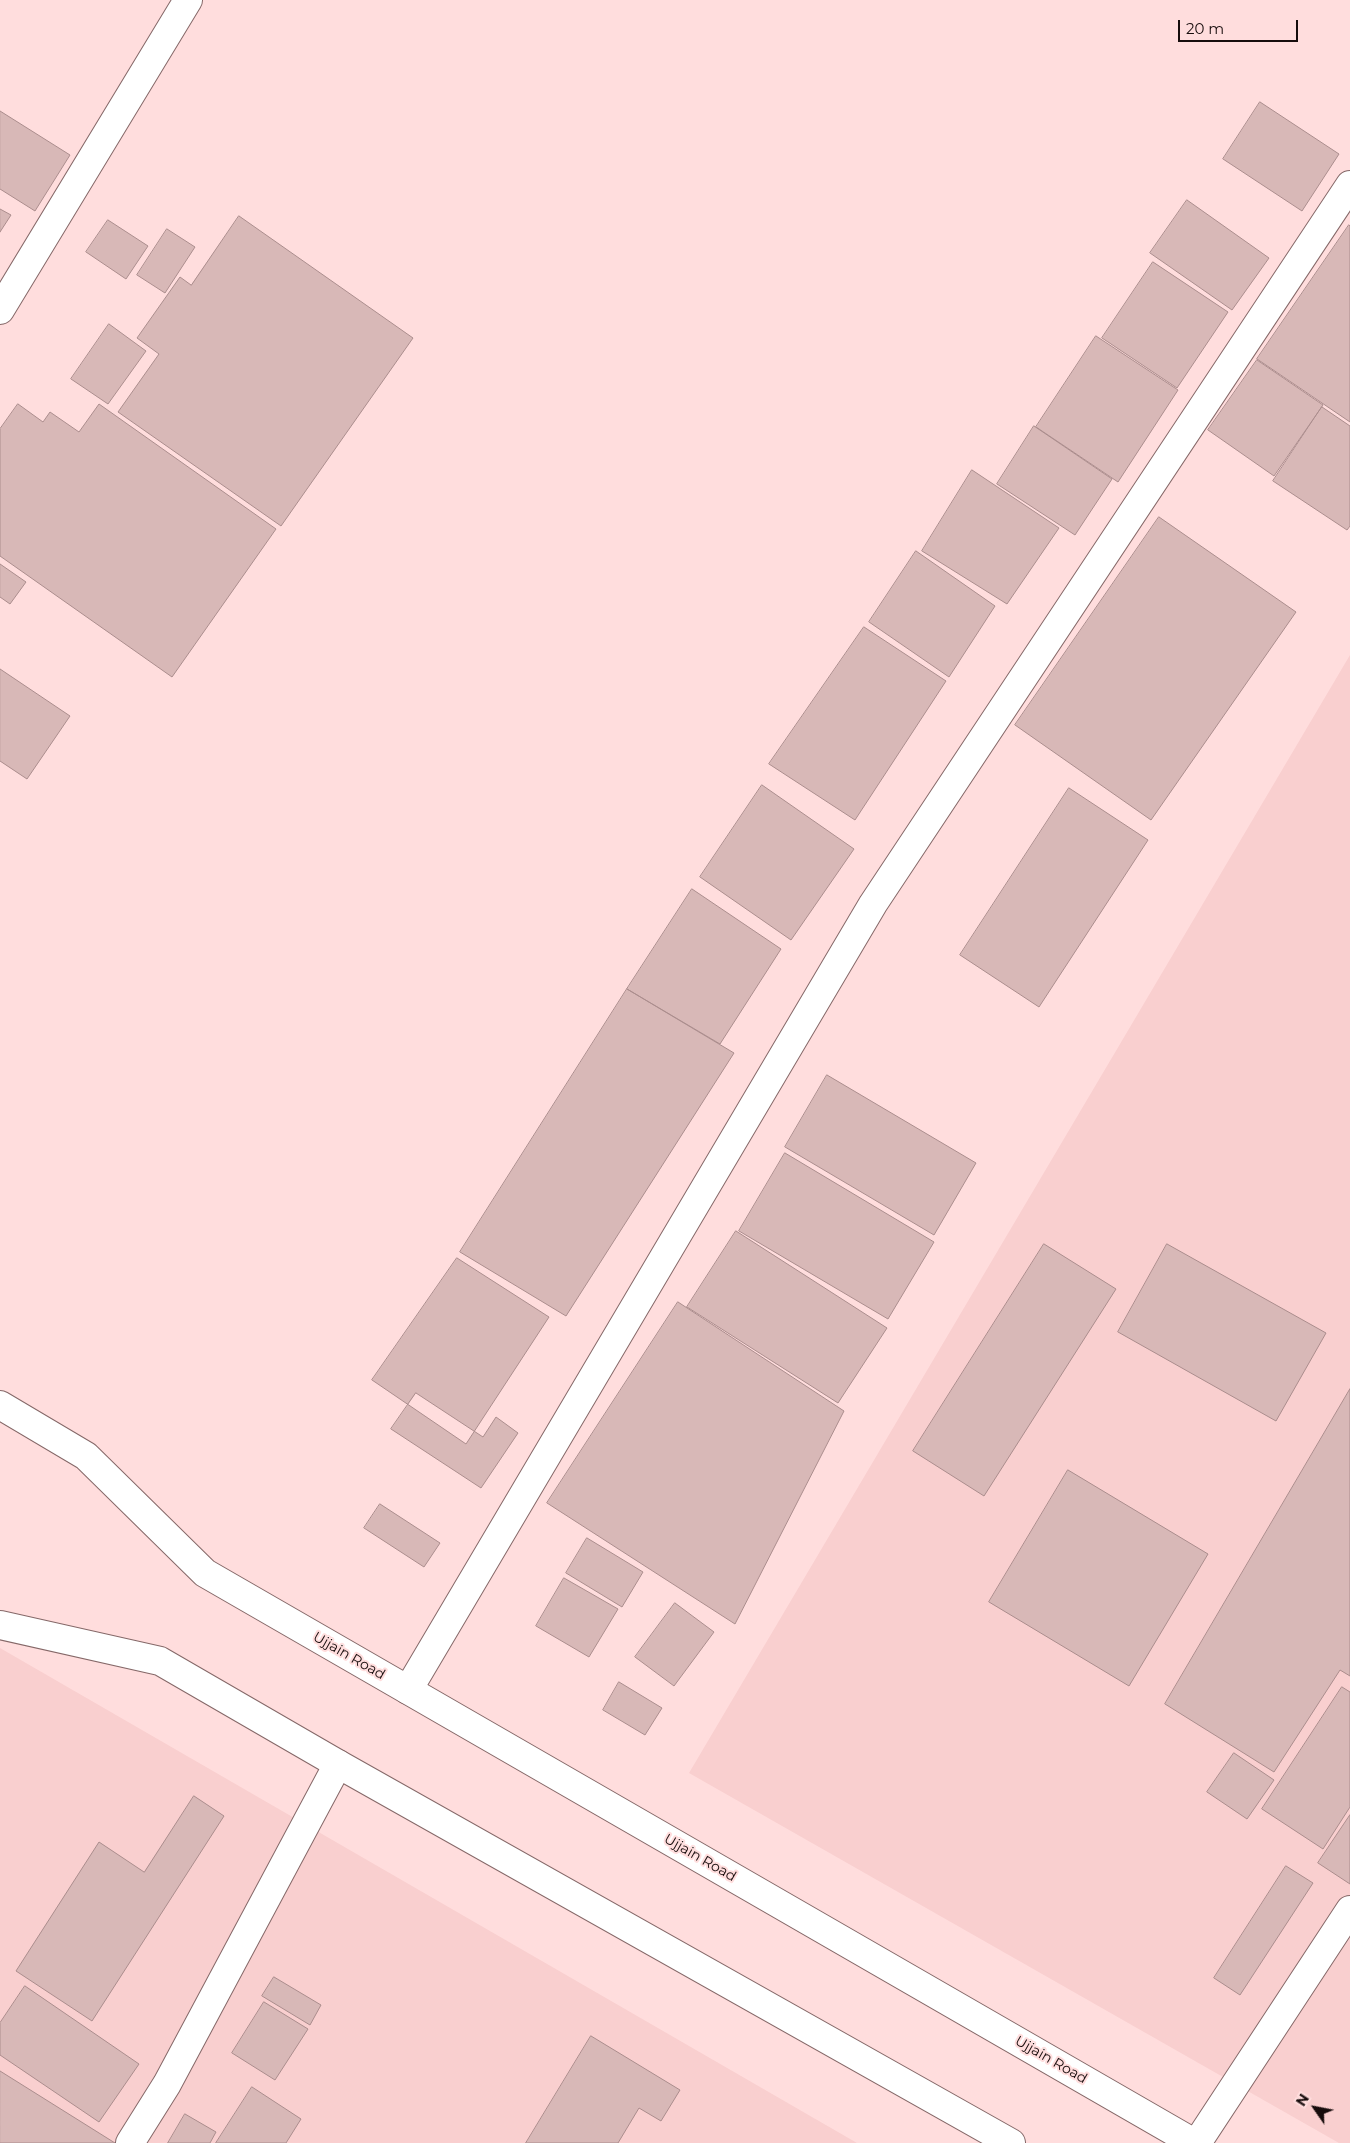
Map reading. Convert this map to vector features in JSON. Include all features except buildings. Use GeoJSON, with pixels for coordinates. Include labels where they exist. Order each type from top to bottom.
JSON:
{"type":"FeatureCollection","features":[{"type":"Feature","properties":{"kind":"main road"},"geometry":{"type":"LineString","coordinates":[[0,310],[188,0]]}},
{"type":"Feature","properties":{"kind":"main road"},"geometry":{"type":"LineString","coordinates":[[408,1690],[873,904],[1350,185]]}},
{"type":"Feature","properties":{"kind":"main road","name":"Ujjain Road"},"geometry":{"type":"LineString","coordinates":[[0,1405],[86,1456],[205,1573],[1196,2143]]}},
{"type":"Feature","properties":{"kind":"main road"},"geometry":{"type":"LineString","coordinates":[[0,1624],[160,1661],[338,1764],[1011,2143]]}},
{"type":"Feature","properties":{"kind":"main road"},"geometry":{"type":"LineString","coordinates":[[130,2143],[167,2084],[338,1764]]}},
{"type":"Feature","properties":{"kind":"main road"},"geometry":{"type":"LineString","coordinates":[[1196,2143],[1350,1910]]}},
{"type":"Feature","properties":{"kind":"shaded area"},"geometry":{"type":"Polygon","coordinates":[[[1350,655],[1350,2143],[1339,2143],[689,1773],[1350,655]]]}},
{"type":"Feature","properties":{"kind":"shaded area"},"geometry":{"type":"Polygon","coordinates":[[[0,1648],[857,2143],[0,2143],[0,1648]]]}}]}
